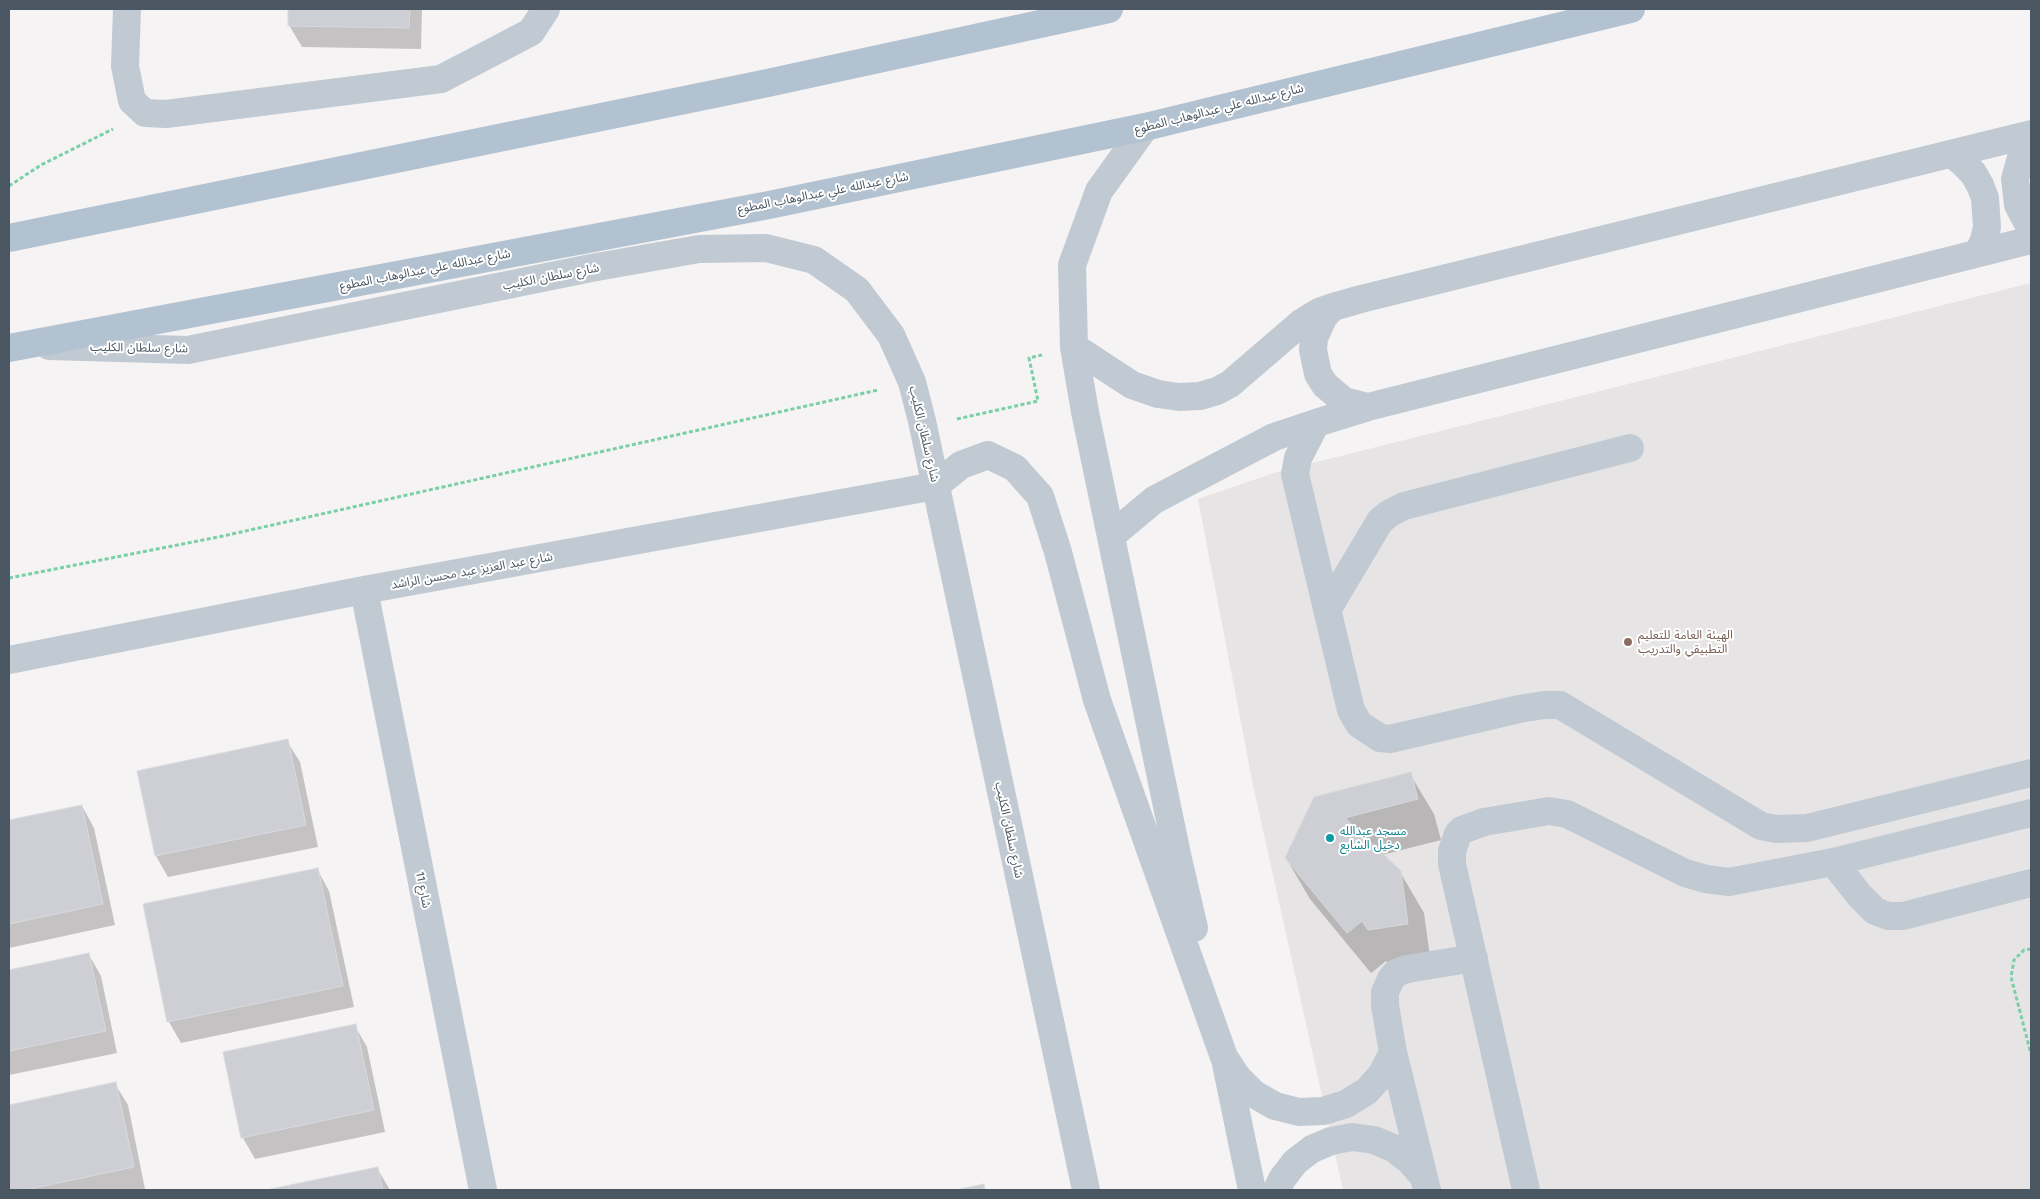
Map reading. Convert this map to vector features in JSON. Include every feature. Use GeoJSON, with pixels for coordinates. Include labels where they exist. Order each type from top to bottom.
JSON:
{"type":"FeatureCollection","features":[{"type":"Feature","properties":{"kind":"main road"},"geometry":{"type":"LineString","coordinates":[[9,238],[762,84],[1109,9]]}},
{"type":"Feature","properties":{"kind":"main road","name":"شارع عبدالله علي عبدالوهاب المطوع"},"geometry":{"type":"LineString","coordinates":[[17,347],[769,205],[1146,127],[1630,9]]}},
{"type":"Feature","properties":{"kind":"street"},"geometry":{"type":"LineString","coordinates":[[127,9],[125,66],[132,101],[145,113],[166,114],[440,79],[530,32],[546,9]]}},
{"type":"Feature","properties":{"kind":"street"},"geometry":{"type":"LineString","coordinates":[[1146,127],[1099,191],[1072,265],[1074,347],[1085,412],[1178,859],[1224,1057],[1252,1190]]}},
{"type":"Feature","properties":{"kind":"street"},"geometry":{"type":"LineString","coordinates":[[1074,347],[1132,385],[1158,394],[1180,397],[1200,396],[1230,384],[1301,323],[1319,312],[1361,298],[2031,134]]}},
{"type":"Feature","properties":{"kind":"street"},"geometry":{"type":"LineString","coordinates":[[2031,140],[2022,154],[2015,179],[2018,205],[2031,229]]}},
{"type":"Feature","properties":{"kind":"street"},"geometry":{"type":"LineString","coordinates":[[1952,154],[1973,173],[1985,198],[1987,226],[1984,240],[1978,253]]}},
{"type":"Feature","properties":{"kind":"street"},"geometry":{"type":"LineString","coordinates":[[1112,536],[1154,500],[1274,437],[1316,423],[1368,407],[2031,240]]}},
{"type":"Feature","properties":{"kind":"street","name":"شارع سلطان الكليب"},"geometry":{"type":"LineString","coordinates":[[17,347],[188,350],[581,270],[699,249],[766,248],[814,260],[858,290],[892,336],[912,382],[1086,1190]]}},
{"type":"Feature","properties":{"kind":"street"},"geometry":{"type":"LineString","coordinates":[[1333,307],[1324,316],[1314,338],[1313,350],[1318,374],[1325,385],[1339,397],[1356,405],[1368,407]]}},
{"type":"Feature","properties":{"kind":"street"},"geometry":{"type":"LineString","coordinates":[[1316,423],[1298,458],[1295,474],[1351,710],[1359,724],[1380,738],[1390,739],[1519,709],[1544,705],[1560,706],[1761,826],[1776,829],[1807,828],[2031,773]]}},
{"type":"Feature","properties":{"kind":"street"},"geometry":{"type":"LineString","coordinates":[[1327,610],[1380,521],[1390,513],[1404,506],[1630,448]]}},
{"type":"Feature","properties":{"kind":"street"},"geometry":{"type":"LineString","coordinates":[[935,486],[961,465],[988,455],[1016,468],[1040,496],[1058,552],[1097,700],[1224,1057],[1237,1077],[1254,1094],[1276,1106],[1299,1112],[1323,1111],[1346,1104],[1366,1091],[1382,1074],[1393,1052]]}},
{"type":"Feature","properties":{"kind":"street","name":"شارع عبد العزيز عبد محسن الراشد"},"geometry":{"type":"LineString","coordinates":[[9,660],[364,590],[935,486]]}},
{"type":"Feature","properties":{"kind":"street","name":"شارع 11"},"geometry":{"type":"LineString","coordinates":[[364,590],[483,1190]]}},
{"type":"Feature","properties":{"kind":"street"},"geometry":{"type":"LineString","coordinates":[[1526,1190],[1452,864],[1452,851],[1458,834],[1472,825],[1539,811],[1567,814],[1685,873],[1706,880],[1729,882],[1833,862],[2031,813]]}},
{"type":"Feature","properties":{"kind":"street"},"geometry":{"type":"LineString","coordinates":[[1833,862],[1874,911],[1888,916],[1903,916],[2031,883]]}},
{"type":"Feature","properties":{"kind":"street"},"geometry":{"type":"LineString","coordinates":[[1425,1184],[1393,1052],[1385,1006],[1385,992],[1396,973],[1407,969],[1474,958]]}},
{"type":"Feature","properties":{"kind":"street"},"geometry":{"type":"LineString","coordinates":[[1277,1190],[1282,1179],[1295,1162],[1312,1149],[1331,1140],[1352,1137],[1374,1140],[1393,1148],[1410,1161],[1425,1184]]}},
{"type":"Feature","properties":{"kind":"path"},"geometry":{"type":"LineString","coordinates":[[9,186],[41,165],[145,113]]}},
{"type":"Feature","properties":{"kind":"path"},"geometry":{"type":"LineString","coordinates":[[951,421],[1038,400],[1029,358],[1074,347]]}},
{"type":"Feature","properties":{"kind":"path"},"geometry":{"type":"LineString","coordinates":[[9,578],[223,536],[912,382]]}},
{"type":"Feature","properties":{"kind":"path"},"geometry":{"type":"LineString","coordinates":[[2031,948],[2024,950],[2014,960],[2011,976],[2031,1054]]}},
{"type":"Feature","properties":{"kind":"shaded area","name":"الهيئة العامة للتعليم التطبيقي والتدريب"},"geometry":{"type":"Polygon","coordinates":[[[2031,283],[2031,1190],[1343,1190],[1253,785],[1198,499],[1277,472],[2031,283]]]}},
{"type":"Feature","properties":{"kind":"building"},"geometry":{"type":"Polygon","coordinates":[[[288,9],[410,9],[409,28],[288,26],[288,9]]]}},
{"type":"Feature","properties":{"kind":"building"},"geometry":{"type":"Polygon","coordinates":[[[288,739],[306,825],[155,856],[137,771],[288,739]]]}},
{"type":"Feature","properties":{"kind":"building","name":"مسجد عبدالله دخيل الشايع"},"geometry":{"type":"Polygon","coordinates":[[[1411,772],[1418,799],[1345,818],[1401,871],[1408,924],[1368,930],[1362,921],[1347,933],[1285,858],[1314,797],[1411,772]]]}},
{"type":"Feature","properties":{"kind":"building"},"geometry":{"type":"Polygon","coordinates":[[[82,805],[103,904],[9,924],[9,820],[82,805]]]}},
{"type":"Feature","properties":{"kind":"building"},"geometry":{"type":"Polygon","coordinates":[[[318,868],[343,986],[167,1022],[143,904],[318,868]]]}},
{"type":"Feature","properties":{"kind":"building"},"geometry":{"type":"Polygon","coordinates":[[[89,953],[106,1031],[9,1051],[9,970],[89,953]]]}},
{"type":"Feature","properties":{"kind":"building"},"geometry":{"type":"Polygon","coordinates":[[[356,1024],[374,1110],[241,1138],[223,1052],[356,1024]]]}},
{"type":"Feature","properties":{"kind":"building"},"geometry":{"type":"Polygon","coordinates":[[[116,1082],[134,1167],[25,1190],[9,1190],[9,1105],[116,1082]]]}},
{"type":"Feature","properties":{"kind":"building"},"geometry":{"type":"Polygon","coordinates":[[[378,1167],[383,1190],[266,1190],[378,1167]]]}},
{"type":"Feature","properties":{"kind":"building"},"geometry":{"type":"Polygon","coordinates":[[[984,1184],[985,1190],[956,1190],[984,1184]]]}},
{"type":"Feature","properties":{"kind":"place","name":"الهيئة العامة للتعليم التطبيقي والتدريب"},"geometry":{"type":"Point","coordinates":[1628,642]}},
{"type":"Feature","properties":{"kind":"place","name":"مسجد عبدالله دخيل الشايع"},"geometry":{"type":"Point","coordinates":[1330,838]}}]}
